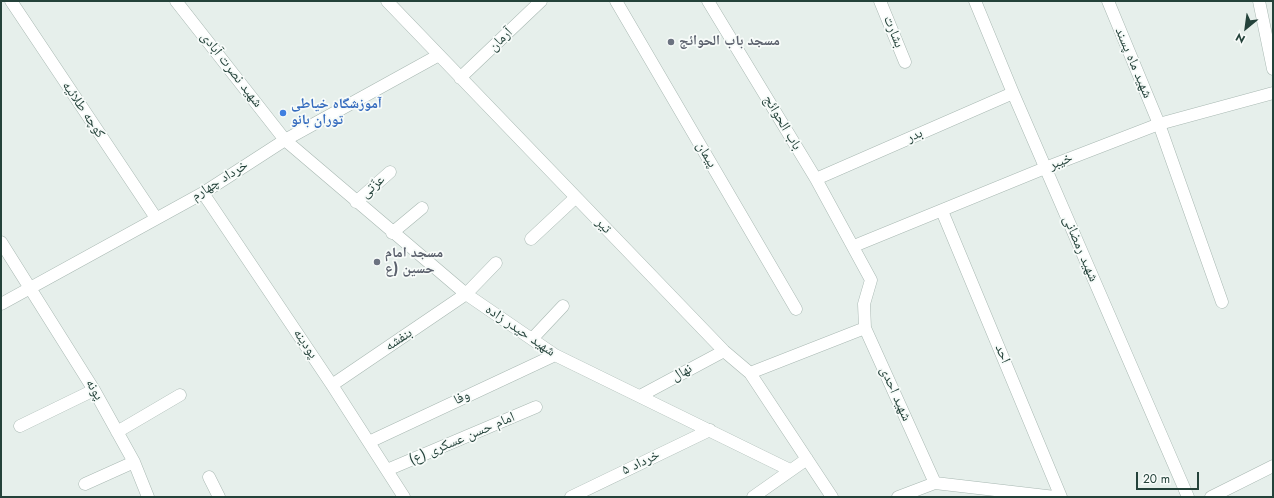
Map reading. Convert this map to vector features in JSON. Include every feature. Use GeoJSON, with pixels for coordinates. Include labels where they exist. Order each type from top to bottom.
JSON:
{"type":"FeatureCollection","features":[{"type":"Feature","properties":{"kind":"street","name":"کوچه طلائیه"},"geometry":{"type":"LineString","coordinates":[[11,1],[156,218]]}},
{"type":"Feature","properties":{"kind":"street","name":"شهید نصرت آبادی"},"geometry":{"type":"LineString","coordinates":[[176,1],[285,140]]}},
{"type":"Feature","properties":{"kind":"street","name":"تیر"},"geometry":{"type":"LineString","coordinates":[[387,1],[575,198],[724,351],[750,373],[832,497]]}},
{"type":"Feature","properties":{"kind":"street","name":"آرمان"},"geometry":{"type":"LineString","coordinates":[[460,78],[541,1]]}},
{"type":"Feature","properties":{"kind":"street","name":"پیمان"},"geometry":{"type":"LineString","coordinates":[[616,1],[796,309]]}},
{"type":"Feature","properties":{"kind":"street","name":"باب الحوائج"},"geometry":{"type":"LineString","coordinates":[[708,1],[816,179],[854,246],[870,280],[864,304]]}},
{"type":"Feature","properties":{"kind":"street","name":"بشارت"},"geometry":{"type":"LineString","coordinates":[[880,1],[905,62]]}},
{"type":"Feature","properties":{"kind":"street","name":"شهید رمضانی"},"geometry":{"type":"LineString","coordinates":[[975,1],[1013,94],[1188,497]]}},
{"type":"Feature","properties":{"kind":"street","name":"شهید ماه پسند"},"geometry":{"type":"LineString","coordinates":[[1108,1],[1159,124],[1222,302]]}},
{"type":"Feature","properties":{"kind":"street"},"geometry":{"type":"LineString","coordinates":[[1259,1],[1273,69]]}},
{"type":"Feature","properties":{"kind":"street","name":"خرداد چهارم"},"geometry":{"type":"LineString","coordinates":[[1,304],[203,193],[285,140],[439,55]]}},
{"type":"Feature","properties":{"kind":"street","name":"بدر"},"geometry":{"type":"LineString","coordinates":[[816,179],[1013,94]]}},
{"type":"Feature","properties":{"kind":"street","name":"خیبر"},"geometry":{"type":"LineString","coordinates":[[854,246],[1045,168],[1159,124],[1273,94]]}},
{"type":"Feature","properties":{"kind":"street","name":"شهید حیدر زاده"},"geometry":{"type":"LineString","coordinates":[[285,140],[392,233],[466,294],[555,355],[790,470]]}},
{"type":"Feature","properties":{"kind":"street","name":"عزّتی"},"geometry":{"type":"LineString","coordinates":[[356,202],[390,172]]}},
{"type":"Feature","properties":{"kind":"street","name":"پودینه"},"geometry":{"type":"LineString","coordinates":[[203,193],[332,385],[404,497]]}},
{"type":"Feature","properties":{"kind":"street"},"geometry":{"type":"LineString","coordinates":[[531,239],[575,198]]}},
{"type":"Feature","properties":{"kind":"street"},"geometry":{"type":"LineString","coordinates":[[392,233],[422,208]]}},
{"type":"Feature","properties":{"kind":"street","name":"احد"},"geometry":{"type":"LineString","coordinates":[[942,211],[1061,497]]}},
{"type":"Feature","properties":{"kind":"street","name":"پونه"},"geometry":{"type":"LineString","coordinates":[[1,242],[94,390],[134,462],[146,496]]}},
{"type":"Feature","properties":{"kind":"street","name":"بنفشه"},"geometry":{"type":"LineString","coordinates":[[332,385],[466,294],[496,263]]}},
{"type":"Feature","properties":{"kind":"street","name":"شهید احدی"},"geometry":{"type":"LineString","coordinates":[[864,304],[865,328],[935,483]]}},
{"type":"Feature","properties":{"kind":"street"},"geometry":{"type":"LineString","coordinates":[[532,339],[563,306]]}},
{"type":"Feature","properties":{"kind":"street"},"geometry":{"type":"LineString","coordinates":[[750,373],[865,328]]}},
{"type":"Feature","properties":{"kind":"street","name":"نهال"},"geometry":{"type":"LineString","coordinates":[[640,396],[724,351]]}},
{"type":"Feature","properties":{"kind":"street","name":"وفا"},"geometry":{"type":"LineString","coordinates":[[369,442],[555,355]]}},
{"type":"Feature","properties":{"kind":"street"},"geometry":{"type":"LineString","coordinates":[[20,426],[94,390]]}},
{"type":"Feature","properties":{"kind":"street"},"geometry":{"type":"LineString","coordinates":[[117,432],[180,394]]}},
{"type":"Feature","properties":{"kind":"street","name":"امام حسن عسکری (ع)"},"geometry":{"type":"LineString","coordinates":[[387,470],[536,407]]}},
{"type":"Feature","properties":{"kind":"street","name":"خرداد ۵"},"geometry":{"type":"LineString","coordinates":[[571,497],[710,430]]}},
{"type":"Feature","properties":{"kind":"street"},"geometry":{"type":"LineString","coordinates":[[753,497],[807,459]]}},
{"type":"Feature","properties":{"kind":"street"},"geometry":{"type":"LineString","coordinates":[[85,484],[134,462]]}},
{"type":"Feature","properties":{"kind":"street"},"geometry":{"type":"LineString","coordinates":[[1211,497],[1273,466]]}},
{"type":"Feature","properties":{"kind":"street"},"geometry":{"type":"LineString","coordinates":[[209,477],[218,497]]}},
{"type":"Feature","properties":{"kind":"street"},"geometry":{"type":"LineString","coordinates":[[898,497],[935,483],[1017,494],[1055,497]]}},
{"type":"Feature","properties":{"kind":"place","name":"مسجد باب الحوائج"},"geometry":{"type":"Point","coordinates":[671,42]}},
{"type":"Feature","properties":{"kind":"place","name":"آموزشگاه خیاطی توران بانو"},"geometry":{"type":"Point","coordinates":[283,113]}},
{"type":"Feature","properties":{"kind":"place","name":"مسجد امام حسین (ع"},"geometry":{"type":"Point","coordinates":[377,262]}}]}
